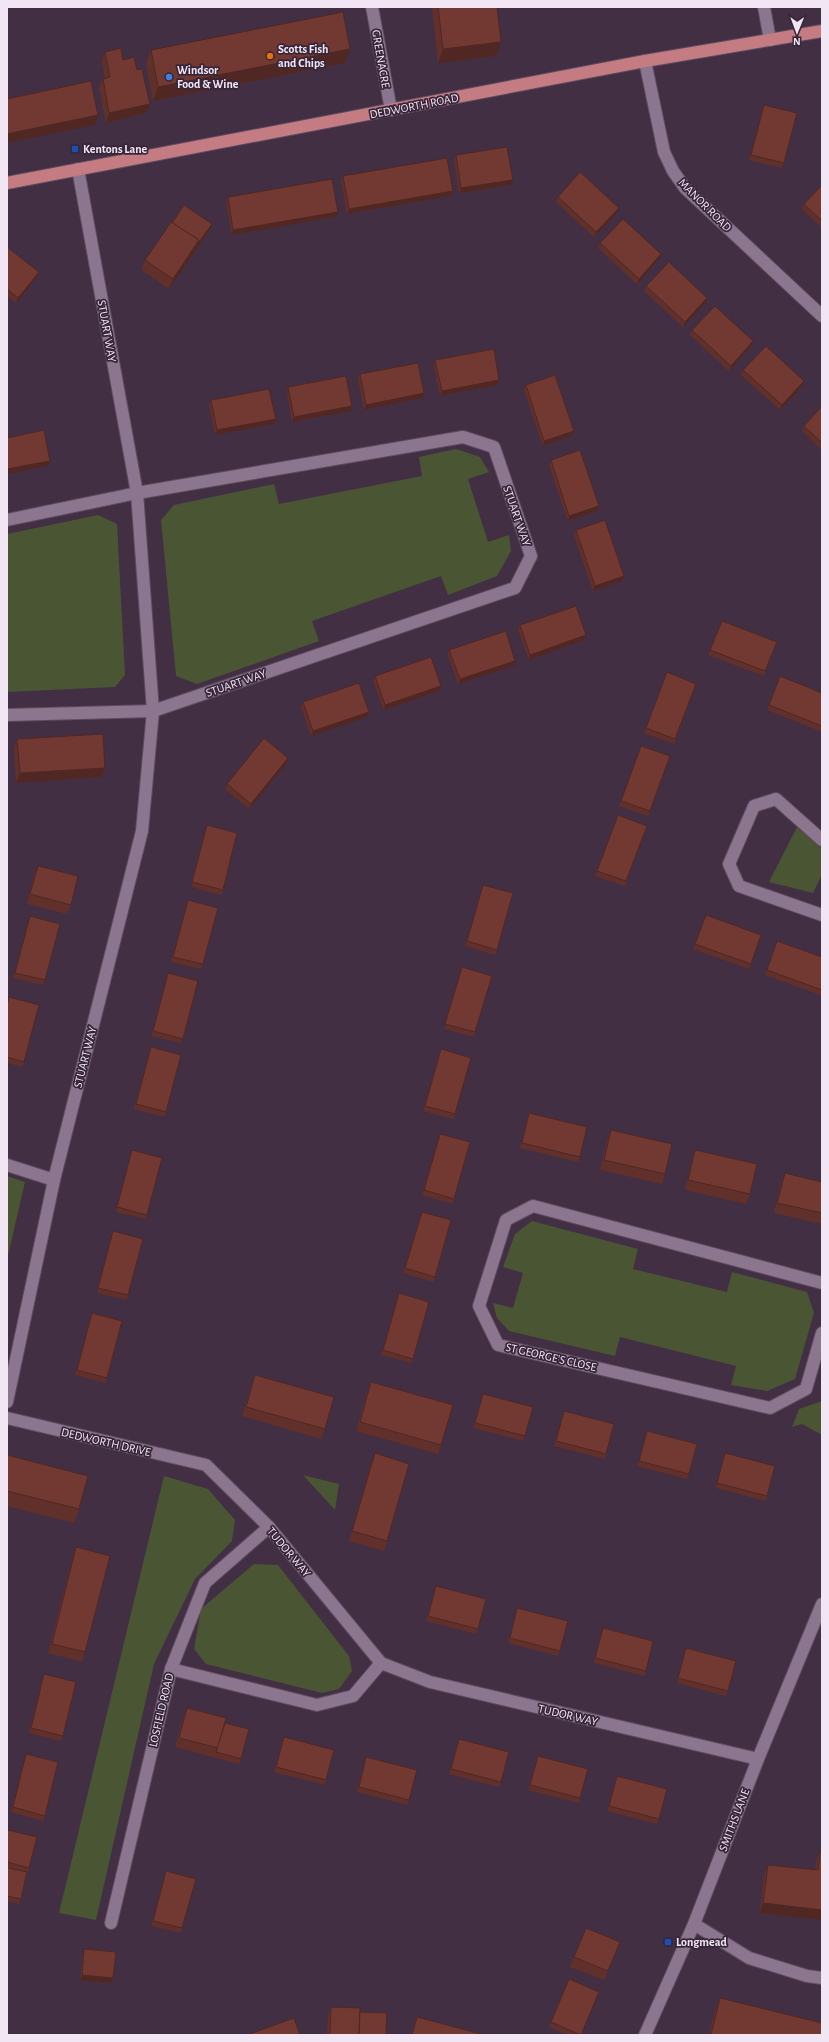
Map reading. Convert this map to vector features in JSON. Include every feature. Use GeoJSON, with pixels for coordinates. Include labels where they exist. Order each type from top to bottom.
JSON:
{"type":"FeatureCollection","features":[{"type":"Feature","properties":{"kind":"main road","name":"DEDWORTH ROAD"},"geometry":{"type":"LineString","coordinates":[[7,183],[645,60],[822,31]]}},
{"type":"Feature","properties":{"kind":"street","name":"GREENACRE"},"geometry":{"type":"LineString","coordinates":[[372,7],[391,110]]}},
{"type":"Feature","properties":{"kind":"street"},"geometry":{"type":"LineString","coordinates":[[764,7],[770,40]]}},
{"type":"Feature","properties":{"kind":"street","name":"MANOR ROAD"},"geometry":{"type":"LineString","coordinates":[[645,60],[664,152],[673,171],[685,188],[822,316]]}},
{"type":"Feature","properties":{"kind":"street","name":"STUART WAY"},"geometry":{"type":"LineString","coordinates":[[7,1402],[54,1180],[142,831],[153,711],[137,493],[78,169]]}},
{"type":"Feature","properties":{"kind":"street","name":"STUART WAY"},"geometry":{"type":"LineString","coordinates":[[137,493],[463,437],[494,447],[531,556],[515,588],[153,711]]}},
{"type":"Feature","properties":{"kind":"street"},"geometry":{"type":"LineString","coordinates":[[7,520],[137,493]]}},
{"type":"Feature","properties":{"kind":"street"},"geometry":{"type":"LineString","coordinates":[[7,715],[153,711]]}},
{"type":"Feature","properties":{"kind":"street"},"geometry":{"type":"LineString","coordinates":[[822,840],[776,799],[754,806],[729,864],[739,886],[822,915]]}},
{"type":"Feature","properties":{"kind":"street"},"geometry":{"type":"LineString","coordinates":[[7,1166],[54,1180]]}},
{"type":"Feature","properties":{"kind":"street","name":"ST GEORGE'S CLOSE"},"geometry":{"type":"LineString","coordinates":[[822,1283],[533,1206],[506,1220],[480,1306],[498,1345],[770,1408],[806,1389],[822,1333]]}},
{"type":"Feature","properties":{"kind":"street","name":"DEDWORTH DRIVE"},"geometry":{"type":"LineString","coordinates":[[7,1418],[206,1465]]}},
{"type":"Feature","properties":{"kind":"street","name":"TUDOR WAY"},"geometry":{"type":"LineString","coordinates":[[206,1465],[269,1528],[381,1663],[430,1682],[758,1759]]}},
{"type":"Feature","properties":{"kind":"street","name":"LOSFIELD ROAD"},"geometry":{"type":"LineString","coordinates":[[111,1923],[171,1668],[205,1583],[269,1528]]}},
{"type":"Feature","properties":{"kind":"street","name":"SMITHS LANE"},"geometry":{"type":"LineString","coordinates":[[645,2035],[694,1924],[758,1759],[822,1604]]}},
{"type":"Feature","properties":{"kind":"street"},"geometry":{"type":"LineString","coordinates":[[171,1668],[317,1705],[353,1696],[381,1663]]}},
{"type":"Feature","properties":{"kind":"street"},"geometry":{"type":"LineString","coordinates":[[694,1924],[749,1958],[807,1976],[822,1978]]}},
{"type":"Feature","properties":{"kind":"green space"},"geometry":{"type":"Polygon","coordinates":[[[456,449],[480,457],[489,472],[468,479],[488,542],[509,535],[511,551],[497,576],[448,595],[441,576],[312,621],[319,641],[197,684],[176,676],[161,520],[174,505],[274,484],[279,504],[422,476],[419,457],[456,449]]]}},
{"type":"Feature","properties":{"kind":"green space"},"geometry":{"type":"Polygon","coordinates":[[[98,515],[117,524],[125,675],[115,687],[7,692],[7,534],[98,515]]]}},
{"type":"Feature","properties":{"kind":"green space"},"geometry":{"type":"Polygon","coordinates":[[[797,827],[822,849],[822,874],[813,893],[769,882],[797,827]]]}},
{"type":"Feature","properties":{"kind":"green space"},"geometry":{"type":"Polygon","coordinates":[[[7,1176],[25,1182],[7,1260],[7,1176]]]}},
{"type":"Feature","properties":{"kind":"green space"},"geometry":{"type":"Polygon","coordinates":[[[532,1221],[638,1249],[633,1269],[727,1292],[732,1272],[807,1292],[814,1313],[795,1379],[767,1391],[731,1385],[736,1366],[620,1337],[615,1356],[509,1331],[497,1318],[493,1303],[513,1308],[523,1273],[503,1267],[515,1234],[532,1221]]]}},
{"type":"Feature","properties":{"kind":"green space"},"geometry":{"type":"Polygon","coordinates":[[[822,1401],[822,1435],[802,1424],[792,1427],[799,1409],[822,1401]]]}},
{"type":"Feature","properties":{"kind":"green space"},"geometry":{"type":"Polygon","coordinates":[[[303,1475],[339,1484],[335,1510],[303,1475]]]}},
{"type":"Feature","properties":{"kind":"green space"},"geometry":{"type":"Polygon","coordinates":[[[164,1476],[208,1489],[235,1520],[232,1541],[195,1579],[154,1664],[96,1920],[59,1913],[164,1476]]]}},
{"type":"Feature","properties":{"kind":"green space"},"geometry":{"type":"Polygon","coordinates":[[[254,1564],[278,1565],[349,1656],[352,1671],[339,1689],[322,1693],[206,1664],[194,1649],[201,1609],[254,1564]]]}},
{"type":"Feature","properties":{"kind":"building"},"geometry":{"type":"Polygon","coordinates":[[[438,7],[497,7],[501,42],[443,49],[438,7]]]}},
{"type":"Feature","properties":{"kind":"building"},"geometry":{"type":"Polygon","coordinates":[[[343,12],[350,49],[158,87],[151,50],[343,12]]]}},
{"type":"Feature","properties":{"kind":"building"},"geometry":{"type":"Polygon","coordinates":[[[121,48],[123,60],[134,57],[137,70],[142,69],[150,104],[109,113],[103,79],[110,77],[105,52],[121,48]]]}},
{"type":"Feature","properties":{"kind":"building"},"geometry":{"type":"Polygon","coordinates":[[[91,81],[98,115],[7,134],[7,99],[91,81]]]}},
{"type":"Feature","properties":{"kind":"building"},"geometry":{"type":"Polygon","coordinates":[[[764,105],[797,113],[784,163],[751,155],[764,105]]]}},
{"type":"Feature","properties":{"kind":"building"},"geometry":{"type":"Polygon","coordinates":[[[507,147],[513,180],[461,188],[456,155],[507,147]]]}},
{"type":"Feature","properties":{"kind":"building"},"geometry":{"type":"Polygon","coordinates":[[[447,158],[453,191],[349,209],[343,176],[447,158]]]}},
{"type":"Feature","properties":{"kind":"building"},"geometry":{"type":"Polygon","coordinates":[[[580,172],[619,208],[596,232],[558,197],[580,172]]]}},
{"type":"Feature","properties":{"kind":"building"},"geometry":{"type":"Polygon","coordinates":[[[332,179],[338,212],[233,230],[228,197],[332,179]]]}},
{"type":"Feature","properties":{"kind":"building"},"geometry":{"type":"Polygon","coordinates":[[[822,185],[822,221],[804,204],[822,185]]]}},
{"type":"Feature","properties":{"kind":"building"},"geometry":{"type":"Polygon","coordinates":[[[184,205],[212,224],[197,245],[199,240],[172,223],[184,205]]]}},
{"type":"Feature","properties":{"kind":"building"},"geometry":{"type":"Polygon","coordinates":[[[623,219],[661,254],[639,279],[600,243],[623,219]]]}},
{"type":"Feature","properties":{"kind":"building"},"geometry":{"type":"Polygon","coordinates":[[[171,222],[199,240],[173,279],[145,260],[171,222]]]}},
{"type":"Feature","properties":{"kind":"building"},"geometry":{"type":"Polygon","coordinates":[[[7,247],[39,272],[18,298],[7,289],[7,247]]]}},
{"type":"Feature","properties":{"kind":"building"},"geometry":{"type":"Polygon","coordinates":[[[669,262],[707,298],[685,322],[646,286],[669,262]]]}},
{"type":"Feature","properties":{"kind":"building"},"geometry":{"type":"Polygon","coordinates":[[[715,306],[753,341],[731,366],[692,330],[715,306]]]}},
{"type":"Feature","properties":{"kind":"building"},"geometry":{"type":"Polygon","coordinates":[[[766,346],[804,381],[782,405],[743,370],[766,346]]]}},
{"type":"Feature","properties":{"kind":"building"},"geometry":{"type":"Polygon","coordinates":[[[494,349],[499,380],[442,391],[435,360],[494,349]]]}},
{"type":"Feature","properties":{"kind":"building"},"geometry":{"type":"Polygon","coordinates":[[[418,363],[424,393],[366,405],[360,374],[418,363]]]}},
{"type":"Feature","properties":{"kind":"building"},"geometry":{"type":"Polygon","coordinates":[[[555,375],[574,431],[544,441],[526,385],[555,375]]]}},
{"type":"Feature","properties":{"kind":"building"},"geometry":{"type":"Polygon","coordinates":[[[346,376],[352,406],[294,417],[288,387],[346,376]]]}},
{"type":"Feature","properties":{"kind":"building"},"geometry":{"type":"Polygon","coordinates":[[[269,389],[276,419],[217,430],[211,400],[269,389]]]}},
{"type":"Feature","properties":{"kind":"building"},"geometry":{"type":"Polygon","coordinates":[[[822,406],[822,443],[804,426],[822,406]]]}},
{"type":"Feature","properties":{"kind":"building"},"geometry":{"type":"Polygon","coordinates":[[[44,430],[50,461],[7,469],[7,438],[44,430]]]}},
{"type":"Feature","properties":{"kind":"building"},"geometry":{"type":"Polygon","coordinates":[[[580,450],[599,506],[569,516],[551,460],[580,450]]]}},
{"type":"Feature","properties":{"kind":"building"},"geometry":{"type":"Polygon","coordinates":[[[605,520],[624,576],[595,586],[576,530],[605,520]]]}},
{"type":"Feature","properties":{"kind":"building"},"geometry":{"type":"Polygon","coordinates":[[[576,606],[586,635],[530,655],[520,625],[576,606]]]}},
{"type":"Feature","properties":{"kind":"building"},"geometry":{"type":"Polygon","coordinates":[[[722,621],[777,642],[765,671],[710,650],[722,621]]]}},
{"type":"Feature","properties":{"kind":"building"},"geometry":{"type":"Polygon","coordinates":[[[506,631],[515,661],[460,679],[449,650],[506,631]]]}},
{"type":"Feature","properties":{"kind":"building"},"geometry":{"type":"Polygon","coordinates":[[[431,657],[441,686],[385,705],[375,676],[431,657]]]}},
{"type":"Feature","properties":{"kind":"building"},"geometry":{"type":"Polygon","coordinates":[[[667,672],[696,684],[675,739],[646,728],[667,672]]]}},
{"type":"Feature","properties":{"kind":"building"},"geometry":{"type":"Polygon","coordinates":[[[780,676],[822,693],[822,726],[769,705],[780,676]]]}},
{"type":"Feature","properties":{"kind":"building"},"geometry":{"type":"Polygon","coordinates":[[[359,683],[369,712],[313,731],[303,702],[359,683]]]}},
{"type":"Feature","properties":{"kind":"building"},"geometry":{"type":"Polygon","coordinates":[[[103,734],[105,768],[20,773],[17,739],[103,734]]]}},
{"type":"Feature","properties":{"kind":"building"},"geometry":{"type":"Polygon","coordinates":[[[264,738],[288,758],[251,804],[227,784],[264,738]]]}},
{"type":"Feature","properties":{"kind":"building"},"geometry":{"type":"Polygon","coordinates":[[[641,746],[670,756],[650,811],[621,801],[641,746]]]}},
{"type":"Feature","properties":{"kind":"building"},"geometry":{"type":"Polygon","coordinates":[[[618,815],[647,826],[626,881],[597,871],[618,815]]]}},
{"type":"Feature","properties":{"kind":"building"},"geometry":{"type":"Polygon","coordinates":[[[207,825],[237,833],[223,890],[192,882],[207,825]]]}},
{"type":"Feature","properties":{"kind":"building"},"geometry":{"type":"Polygon","coordinates":[[[38,866],[78,876],[71,905],[30,894],[38,866]]]}},
{"type":"Feature","properties":{"kind":"building"},"geometry":{"type":"Polygon","coordinates":[[[483,885],[513,893],[497,950],[467,941],[483,885]]]}},
{"type":"Feature","properties":{"kind":"building"},"geometry":{"type":"Polygon","coordinates":[[[188,900],[218,908],[203,964],[173,957],[188,900]]]}},
{"type":"Feature","properties":{"kind":"building"},"geometry":{"type":"Polygon","coordinates":[[[706,915],[761,935],[751,964],[695,944],[706,915]]]}},
{"type":"Feature","properties":{"kind":"building"},"geometry":{"type":"Polygon","coordinates":[[[30,916],[60,924],[45,980],[15,973],[30,916]]]}},
{"type":"Feature","properties":{"kind":"building"},"geometry":{"type":"Polygon","coordinates":[[[777,941],[822,957],[822,990],[767,970],[777,941]]]}},
{"type":"Feature","properties":{"kind":"building"},"geometry":{"type":"Polygon","coordinates":[[[462,967],[492,976],[475,1032],[445,1024],[462,967]]]}},
{"type":"Feature","properties":{"kind":"building"},"geometry":{"type":"Polygon","coordinates":[[[168,973],[198,981],[183,1039],[153,1031],[168,973]]]}},
{"type":"Feature","properties":{"kind":"building"},"geometry":{"type":"Polygon","coordinates":[[[9,997],[39,1005],[24,1062],[7,1057],[7,1005],[9,997]]]}},
{"type":"Feature","properties":{"kind":"building"},"geometry":{"type":"Polygon","coordinates":[[[151,1047],[181,1055],[166,1112],[136,1104],[151,1047]]]}},
{"type":"Feature","properties":{"kind":"building"},"geometry":{"type":"Polygon","coordinates":[[[441,1049],[471,1058],[455,1114],[425,1106],[441,1049]]]}},
{"type":"Feature","properties":{"kind":"building"},"geometry":{"type":"Polygon","coordinates":[[[529,1113],[587,1127],[580,1157],[522,1143],[529,1113]]]}},
{"type":"Feature","properties":{"kind":"building"},"geometry":{"type":"Polygon","coordinates":[[[611,1130],[672,1144],[665,1174],[604,1160],[611,1130]]]}},
{"type":"Feature","properties":{"kind":"building"},"geometry":{"type":"Polygon","coordinates":[[[440,1134],[470,1142],[454,1199],[424,1190],[440,1134]]]}},
{"type":"Feature","properties":{"kind":"building"},"geometry":{"type":"Polygon","coordinates":[[[132,1150],[162,1158],[147,1215],[117,1207],[132,1150]]]}},
{"type":"Feature","properties":{"kind":"building"},"geometry":{"type":"Polygon","coordinates":[[[695,1150],[757,1164],[750,1194],[688,1180],[695,1150]]]}},
{"type":"Feature","properties":{"kind":"building"},"geometry":{"type":"Polygon","coordinates":[[[785,1173],[822,1182],[822,1213],[777,1203],[785,1173]]]}},
{"type":"Feature","properties":{"kind":"building"},"geometry":{"type":"Polygon","coordinates":[[[422,1212],[451,1220],[435,1277],[405,1268],[422,1212]]]}},
{"type":"Feature","properties":{"kind":"building"},"geometry":{"type":"Polygon","coordinates":[[[113,1231],[143,1239],[128,1295],[98,1288],[113,1231]]]}},
{"type":"Feature","properties":{"kind":"building"},"geometry":{"type":"Polygon","coordinates":[[[399,1293],[429,1302],[413,1359],[383,1350],[399,1293]]]}},
{"type":"Feature","properties":{"kind":"building"},"geometry":{"type":"Polygon","coordinates":[[[92,1313],[122,1321],[107,1378],[77,1370],[92,1313]]]}},
{"type":"Feature","properties":{"kind":"building"},"geometry":{"type":"Polygon","coordinates":[[[255,1375],[334,1397],[325,1429],[246,1407],[255,1375]]]}},
{"type":"Feature","properties":{"kind":"building"},"geometry":{"type":"Polygon","coordinates":[[[371,1382],[453,1405],[441,1445],[360,1422],[371,1382]]]}},
{"type":"Feature","properties":{"kind":"building"},"geometry":{"type":"Polygon","coordinates":[[[483,1394],[533,1407],[525,1436],[475,1423],[483,1394]]]}},
{"type":"Feature","properties":{"kind":"building"},"geometry":{"type":"Polygon","coordinates":[[[564,1411],[614,1424],[606,1454],[556,1441],[564,1411]]]}},
{"type":"Feature","properties":{"kind":"building"},"geometry":{"type":"Polygon","coordinates":[[[647,1431],[697,1444],[689,1474],[639,1461],[647,1431]]]}},
{"type":"Feature","properties":{"kind":"building"},"geometry":{"type":"Polygon","coordinates":[[[375,1453],[409,1464],[387,1541],[352,1531],[375,1453]]]}},
{"type":"Feature","properties":{"kind":"building"},"geometry":{"type":"Polygon","coordinates":[[[725,1453],[775,1466],[767,1496],[717,1483],[725,1453]]]}},
{"type":"Feature","properties":{"kind":"building"},"geometry":{"type":"Polygon","coordinates":[[[7,1455],[88,1476],[79,1509],[7,1491],[7,1455]]]}},
{"type":"Feature","properties":{"kind":"building"},"geometry":{"type":"Polygon","coordinates":[[[76,1547],[110,1556],[85,1652],[52,1644],[76,1547]]]}},
{"type":"Feature","properties":{"kind":"building"},"geometry":{"type":"Polygon","coordinates":[[[436,1586],[486,1599],[478,1629],[428,1616],[436,1586]]]}},
{"type":"Feature","properties":{"kind":"building"},"geometry":{"type":"Polygon","coordinates":[[[517,1608],[568,1621],[560,1651],[510,1638],[517,1608]]]}},
{"type":"Feature","properties":{"kind":"building"},"geometry":{"type":"Polygon","coordinates":[[[603,1628],[653,1641],[646,1671],[595,1658],[603,1628]]]}},
{"type":"Feature","properties":{"kind":"building"},"geometry":{"type":"Polygon","coordinates":[[[686,1648],[736,1661],[728,1691],[678,1678],[686,1648]]]}},
{"type":"Feature","properties":{"kind":"building"},"geometry":{"type":"Polygon","coordinates":[[[44,1674],[76,1682],[63,1736],[31,1728],[44,1674]]]}},
{"type":"Feature","properties":{"kind":"building"},"geometry":{"type":"Polygon","coordinates":[[[187,1708],[226,1718],[218,1748],[179,1738],[187,1708]]]}},
{"type":"Feature","properties":{"kind":"building"},"geometry":{"type":"Polygon","coordinates":[[[225,1723],[249,1729],[241,1759],[216,1752],[225,1723]]]}},
{"type":"Feature","properties":{"kind":"building"},"geometry":{"type":"Polygon","coordinates":[[[284,1737],[334,1750],[326,1780],[276,1767],[284,1737]]]}},
{"type":"Feature","properties":{"kind":"building"},"geometry":{"type":"Polygon","coordinates":[[[459,1739],[509,1752],[501,1782],[451,1769],[459,1739]]]}},
{"type":"Feature","properties":{"kind":"building"},"geometry":{"type":"Polygon","coordinates":[[[26,1754],[58,1762],[45,1816],[13,1807],[26,1754]]]}},
{"type":"Feature","properties":{"kind":"building"},"geometry":{"type":"Polygon","coordinates":[[[538,1756],[588,1769],[580,1798],[530,1785],[538,1756]]]}},
{"type":"Feature","properties":{"kind":"building"},"geometry":{"type":"Polygon","coordinates":[[[366,1757],[417,1770],[409,1800],[359,1787],[366,1757]]]}},
{"type":"Feature","properties":{"kind":"building"},"geometry":{"type":"Polygon","coordinates":[[[617,1776],[667,1789],[659,1819],[609,1806],[617,1776]]]}},
{"type":"Feature","properties":{"kind":"building"},"geometry":{"type":"Polygon","coordinates":[[[7,1830],[37,1837],[29,1868],[7,1862],[7,1830]]]}},
{"type":"Feature","properties":{"kind":"building"},"geometry":{"type":"Polygon","coordinates":[[[820,1852],[822,1852],[822,1910],[763,1903],[768,1865],[818,1870],[820,1852]]]}},
{"type":"Feature","properties":{"kind":"building"},"geometry":{"type":"Polygon","coordinates":[[[7,1868],[27,1872],[21,1899],[7,1896],[7,1868]]]}},
{"type":"Feature","properties":{"kind":"building"},"geometry":{"type":"Polygon","coordinates":[[[166,1871],[196,1879],[182,1928],[153,1921],[166,1871]]]}},
{"type":"Feature","properties":{"kind":"building"},"geometry":{"type":"Polygon","coordinates":[[[586,1928],[620,1942],[608,1971],[574,1957],[586,1928]]]}},
{"type":"Feature","properties":{"kind":"building"},"geometry":{"type":"Polygon","coordinates":[[[84,1949],[116,1952],[113,1978],[82,1975],[84,1949]]]}},
{"type":"Feature","properties":{"kind":"building"},"geometry":{"type":"Polygon","coordinates":[[[569,1979],[599,1992],[581,2035],[551,2022],[569,1979]]]}},
{"type":"Feature","properties":{"kind":"building"},"geometry":{"type":"Polygon","coordinates":[[[720,1998],[822,2023],[822,2035],[711,2035],[720,1998]]]}},
{"type":"Feature","properties":{"kind":"building"},"geometry":{"type":"Polygon","coordinates":[[[331,2007],[360,2008],[359,2035],[330,2035],[331,2007]]]}},
{"type":"Feature","properties":{"kind":"building"},"geometry":{"type":"Polygon","coordinates":[[[360,2012],[387,2013],[386,2035],[359,2035],[360,2012]]]}},
{"type":"Feature","properties":{"kind":"building"},"geometry":{"type":"Polygon","coordinates":[[[417,2017],[481,2034],[481,2035],[412,2035],[417,2017]]]}},
{"type":"Feature","properties":{"kind":"building"},"geometry":{"type":"Polygon","coordinates":[[[294,2018],[300,2035],[247,2035],[294,2018]]]}},
{"type":"Feature","properties":{"kind":"place","name":"Scotts Fish and Chips"},"geometry":{"type":"Point","coordinates":[270,56]}},
{"type":"Feature","properties":{"kind":"place","name":"Windsor Food & Wine"},"geometry":{"type":"Point","coordinates":[169,77]}},
{"type":"Feature","properties":{"kind":"place","name":"Kentons Lane"},"geometry":{"type":"Point","coordinates":[75,149]}},
{"type":"Feature","properties":{"kind":"place","name":"Longmead"},"geometry":{"type":"Point","coordinates":[668,1942]}}]}
